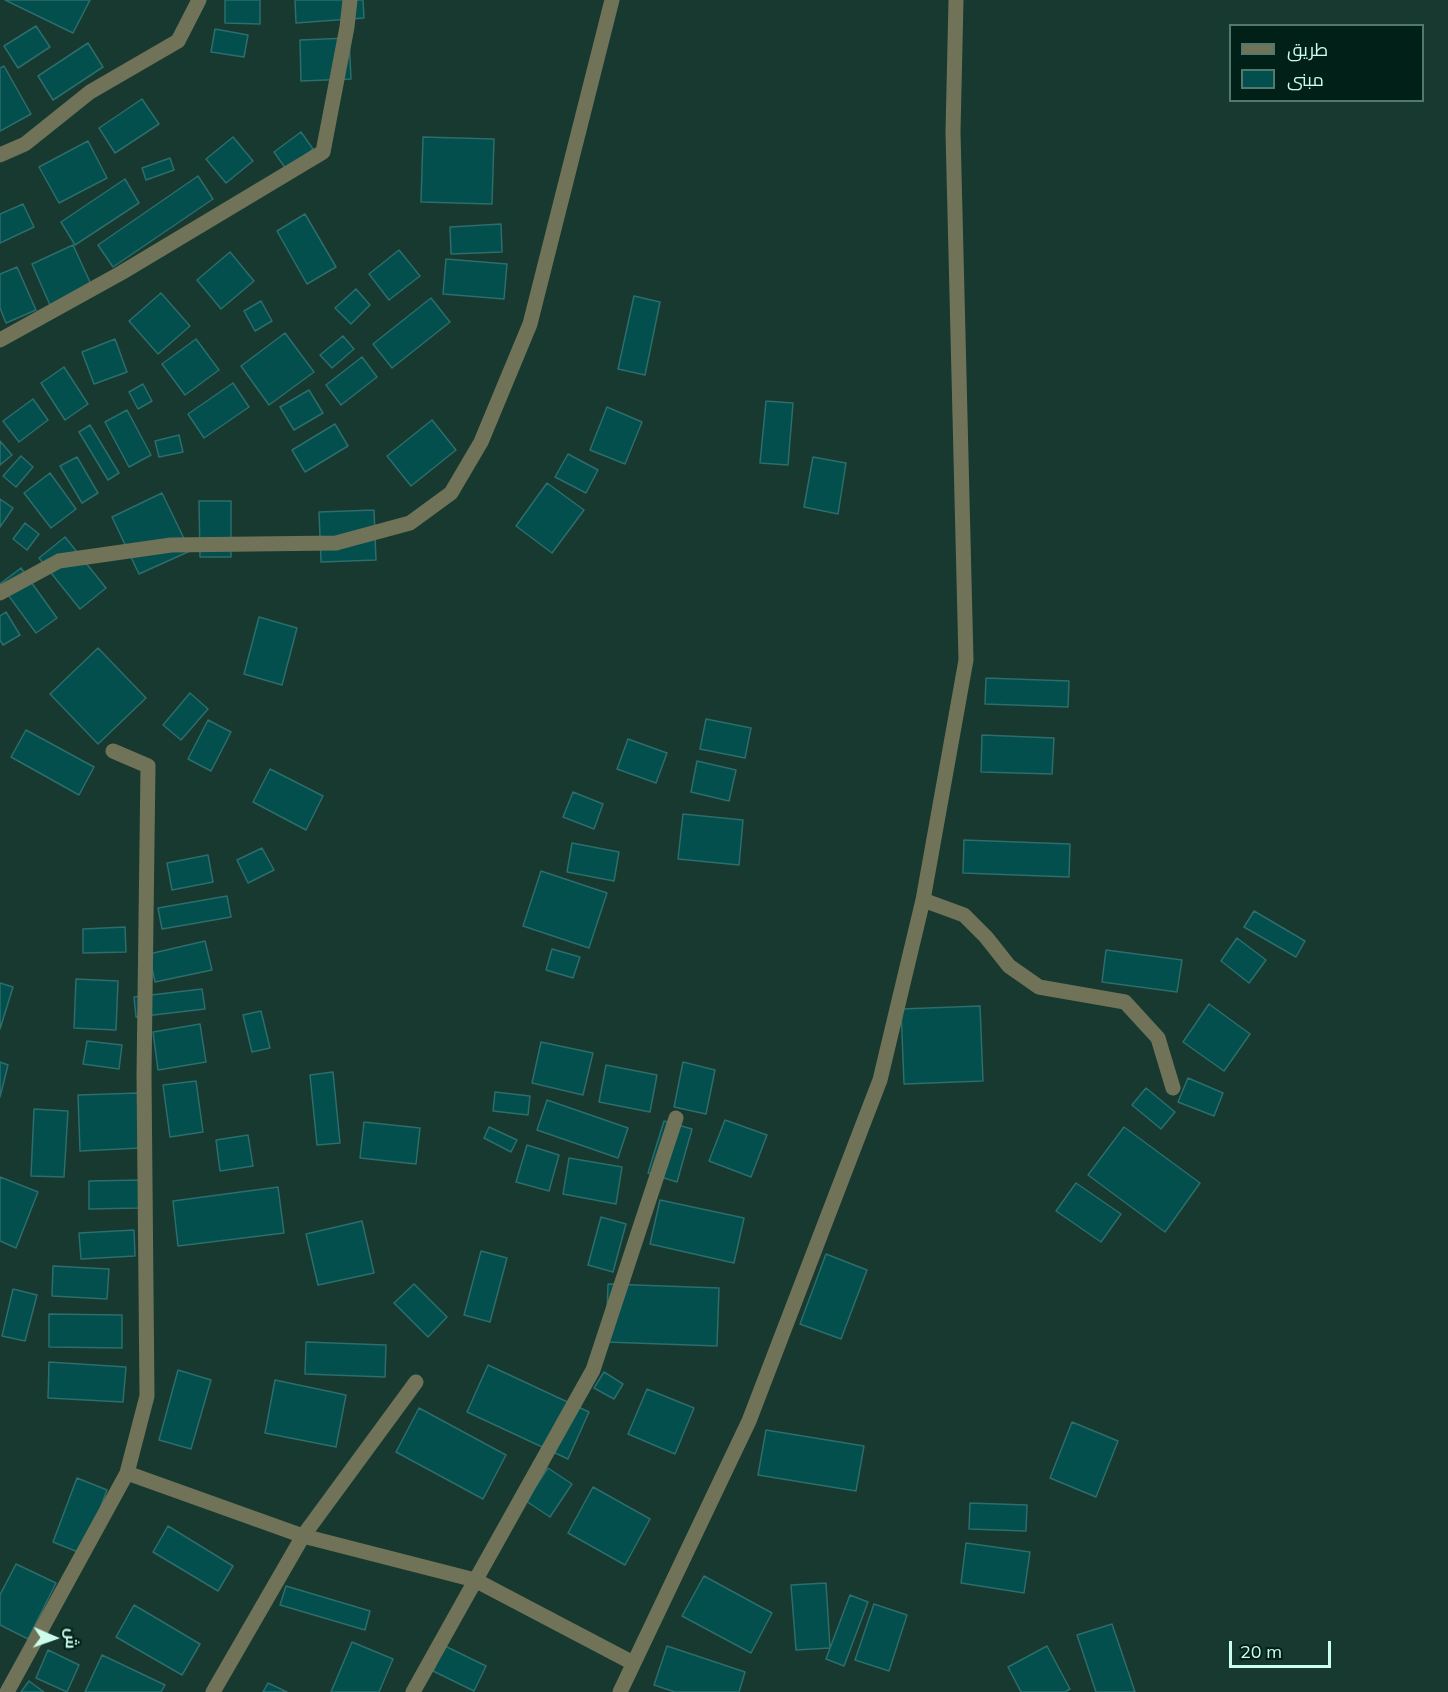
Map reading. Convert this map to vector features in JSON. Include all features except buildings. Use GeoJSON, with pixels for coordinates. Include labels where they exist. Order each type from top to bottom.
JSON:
{"type":"FeatureCollection","features":[{"type":"Feature","properties":{"kind":"street"},"geometry":{"type":"LineString","coordinates":[[0,155],[25,144],[90,92],[178,41],[199,0]]}},
{"type":"Feature","properties":{"kind":"street"},"geometry":{"type":"LineString","coordinates":[[0,340],[121,273],[323,152],[350,0]]}},
{"type":"Feature","properties":{"kind":"street"},"geometry":{"type":"LineString","coordinates":[[0,593],[59,561],[171,545],[336,543],[411,523],[451,493],[481,442],[530,324],[612,0]]}},
{"type":"Feature","properties":{"kind":"street"},"geometry":{"type":"LineString","coordinates":[[620,1692],[748,1421],[880,1080],[922,900],[966,660],[953,132],[956,0]]}},
{"type":"Feature","properties":{"kind":"street"},"geometry":{"type":"LineString","coordinates":[[7,1692],[127,1473],[147,1396],[144,1075],[148,766],[114,751]]}},
{"type":"Feature","properties":{"kind":"street"},"geometry":{"type":"LineString","coordinates":[[922,900],[964,915],[986,937],[1008,966],[1039,987],[1125,1002],[1158,1038],[1173,1088]]}},
{"type":"Feature","properties":{"kind":"street"},"geometry":{"type":"LineString","coordinates":[[413,1692],[593,1370],[676,1118]]}},
{"type":"Feature","properties":{"kind":"street"},"geometry":{"type":"LineString","coordinates":[[213,1692],[303,1536],[416,1382]]}},
{"type":"Feature","properties":{"kind":"street"},"geometry":{"type":"LineString","coordinates":[[127,1473],[303,1536],[475,1580],[633,1663]]}}]}
